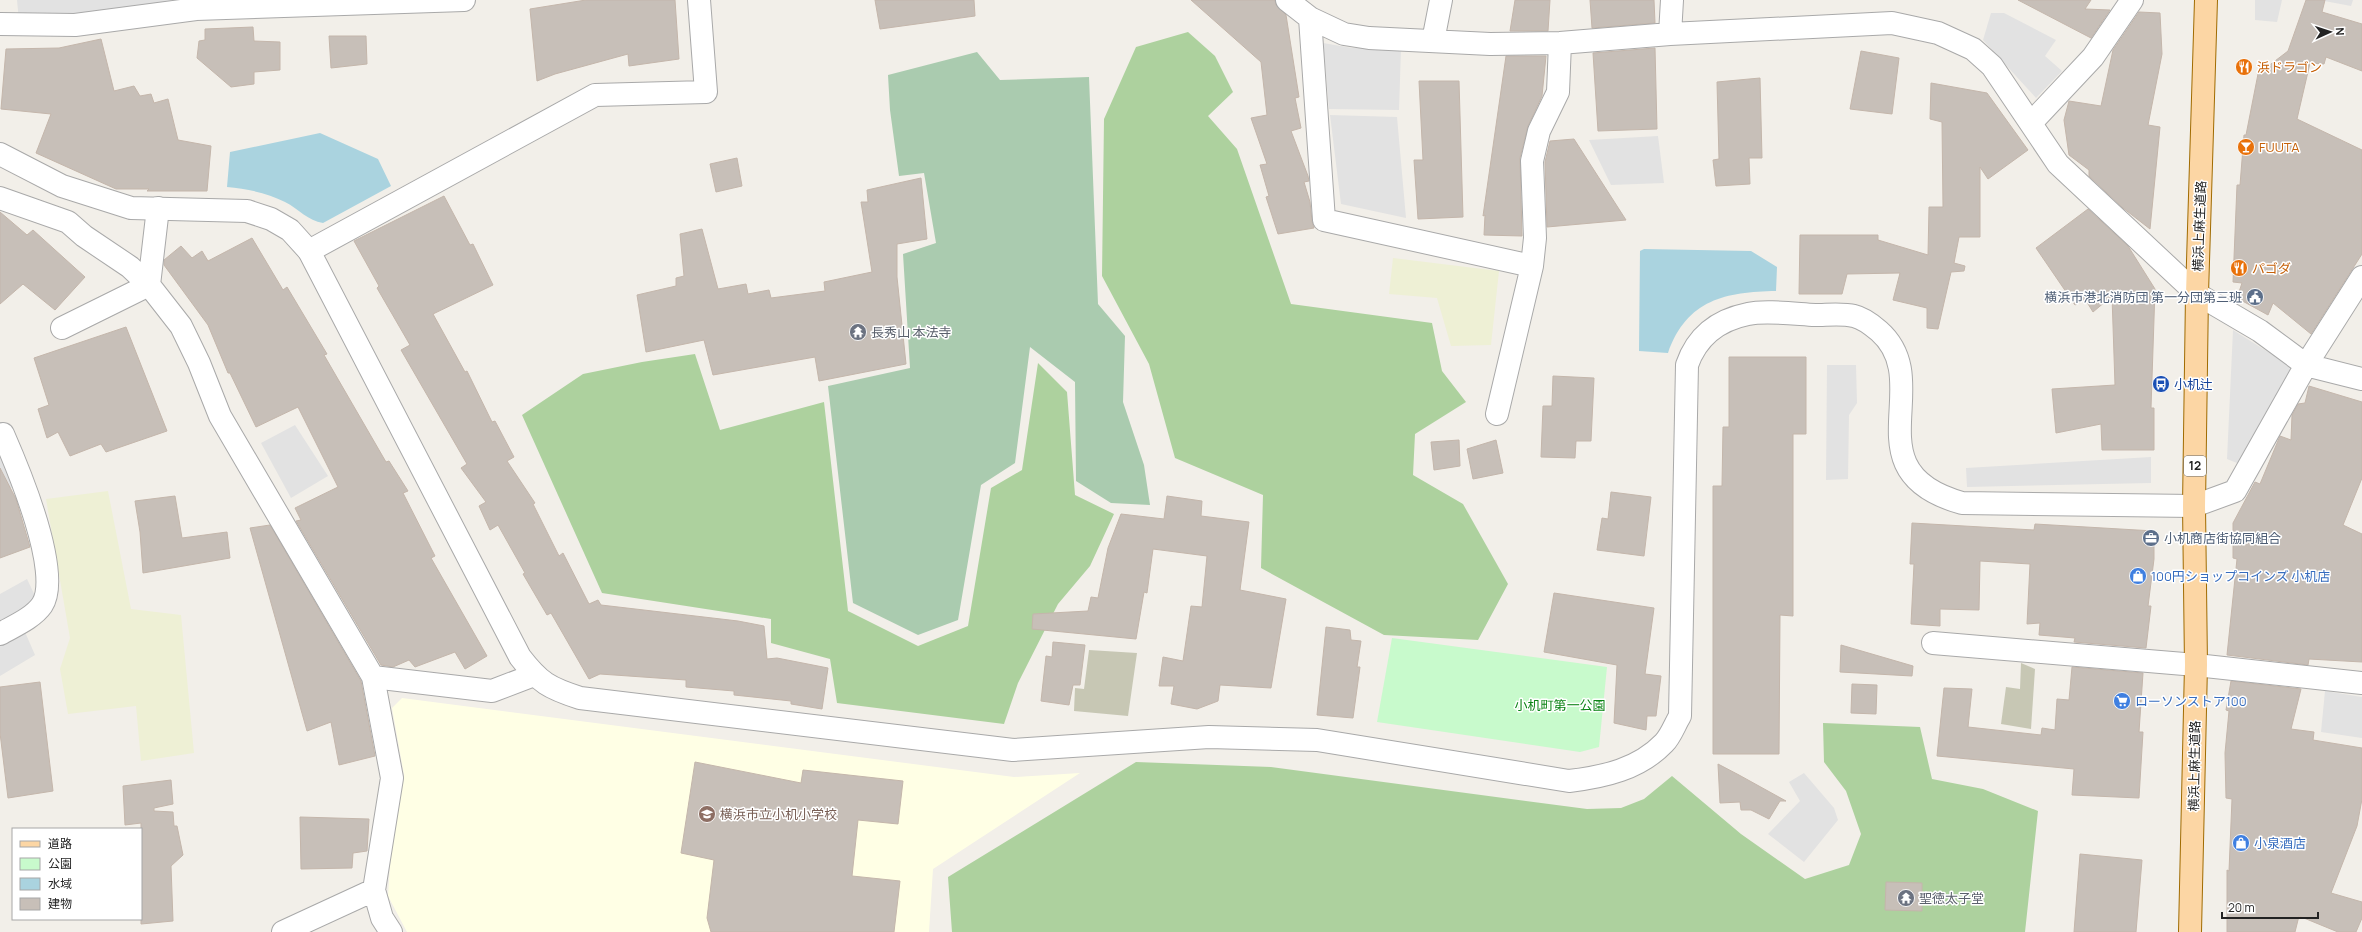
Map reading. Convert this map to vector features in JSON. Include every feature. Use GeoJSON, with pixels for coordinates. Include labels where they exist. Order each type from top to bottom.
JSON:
{"type":"FeatureCollection","features":[{"type":"Feature","properties":{"kind":"main road","name":"横浜上麻生道路"},"geometry":{"type":"LineString","coordinates":[[2190,932],[2196,665],[2194,506],[2197,294],[2206,0]]}},
{"type":"Feature","properties":{"kind":"street"},"geometry":{"type":"LineString","coordinates":[[0,24],[75,25],[196,9],[283,3],[464,0]]}},
{"type":"Feature","properties":{"kind":"street"},"geometry":{"type":"LineString","coordinates":[[309,251],[595,95],[706,92],[699,0]]}},
{"type":"Feature","properties":{"kind":"street"},"geometry":{"type":"LineString","coordinates":[[1287,0],[1310,18],[1344,34],[1369,38],[1490,44],[1560,43],[1670,34],[1892,23],[1938,33],[1973,48],[1992,66],[2058,164],[2197,294],[2260,331],[2306,365],[2362,379]]}},
{"type":"Feature","properties":{"kind":"street"},"geometry":{"type":"LineString","coordinates":[[1433,41],[1441,0]]}},
{"type":"Feature","properties":{"kind":"street"},"geometry":{"type":"LineString","coordinates":[[1670,34],[1672,0]]}},
{"type":"Feature","properties":{"kind":"street"},"geometry":{"type":"LineString","coordinates":[[2031,123],[2093,57],[2132,0]]}},
{"type":"Feature","properties":{"kind":"street"},"geometry":{"type":"LineString","coordinates":[[1310,18],[1324,220],[1532,266]]}},
{"type":"Feature","properties":{"kind":"street"},"geometry":{"type":"LineString","coordinates":[[1497,414],[1532,266],[1535,238],[1532,161],[1539,131],[1558,92],[1560,43]]}},
{"type":"Feature","properties":{"kind":"street"},"geometry":{"type":"LineString","coordinates":[[0,154],[62,186],[130,208],[247,211],[272,218],[290,230],[309,251],[520,657],[534,675],[552,690],[580,698],[1013,750],[1209,737],[1317,740],[1569,781],[1595,778],[1617,772],[1645,759],[1666,742],[1680,716],[1687,365],[1693,349],[1703,337],[1723,321],[1749,313],[1854,316],[1871,324],[1884,336],[1896,351],[1901,368],[1900,446],[1906,467],[1918,480],[1945,499],[1962,503],[2194,506],[2235,491],[2306,365],[2362,277]]}},
{"type":"Feature","properties":{"kind":"street"},"geometry":{"type":"LineString","coordinates":[[0,198],[68,222],[84,236],[130,267],[150,285],[181,326],[199,363],[220,416],[373,677],[392,778],[374,890],[382,918],[391,932]]}},
{"type":"Feature","properties":{"kind":"street"},"geometry":{"type":"LineString","coordinates":[[150,285],[158,208]]}},
{"type":"Feature","properties":{"kind":"street"},"geometry":{"type":"LineString","coordinates":[[62,328],[150,285]]}},
{"type":"Feature","properties":{"kind":"street"},"geometry":{"type":"LineString","coordinates":[[0,634],[36,612],[43,604],[48,584],[40,532],[22,477],[2,434]]}},
{"type":"Feature","properties":{"kind":"street"},"geometry":{"type":"LineString","coordinates":[[1933,643],[2196,665],[2362,683]]}},
{"type":"Feature","properties":{"kind":"street"},"geometry":{"type":"LineString","coordinates":[[373,677],[492,691],[534,675]]}},
{"type":"Feature","properties":{"kind":"street"},"geometry":{"type":"LineString","coordinates":[[283,932],[374,890]]}},
{"type":"Feature","properties":{"kind":"shaded area"},"geometry":{"type":"Polygon","coordinates":[[[17,0],[171,0],[172,6],[19,21],[17,0]]]}},
{"type":"Feature","properties":{"kind":"shaded area"},"geometry":{"type":"Polygon","coordinates":[[[2255,0],[2282,0],[2277,22],[2255,20],[2255,0]]]}},
{"type":"Feature","properties":{"kind":"shaded area"},"geometry":{"type":"Polygon","coordinates":[[[2319,0],[2353,0],[2351,6],[2319,0]]]}},
{"type":"Feature","properties":{"kind":"shaded area"},"geometry":{"type":"Polygon","coordinates":[[[1991,13],[2004,13],[2056,40],[2045,56],[2062,71],[2036,98],[1983,40],[1991,13]]]}},
{"type":"Feature","properties":{"kind":"shaded area"},"geometry":{"type":"Polygon","coordinates":[[[1323,43],[1352,48],[1401,49],[1399,110],[1329,109],[1323,43]]]}},
{"type":"Feature","properties":{"kind":"shaded area"},"geometry":{"type":"Polygon","coordinates":[[[977,52],[1000,80],[1089,77],[1098,304],[1125,336],[1123,402],[1144,465],[1150,505],[1111,503],[1076,481],[1075,382],[1030,347],[1015,463],[981,485],[958,620],[918,635],[853,603],[828,386],[910,368],[903,254],[936,243],[924,173],[899,176],[890,110],[888,75],[977,52]]]}},
{"type":"Feature","properties":{"kind":"shaded area"},"geometry":{"type":"Polygon","coordinates":[[[1330,115],[1397,117],[1406,218],[1341,204],[1330,115]]]}},
{"type":"Feature","properties":{"kind":"shaded area"},"geometry":{"type":"Polygon","coordinates":[[[1658,136],[1664,183],[1611,185],[1589,140],[1658,136]]]}},
{"type":"Feature","properties":{"kind":"shaded area"},"geometry":{"type":"Polygon","coordinates":[[[1393,258],[1499,271],[1491,345],[1451,346],[1437,298],[1389,294],[1393,258]]]}},
{"type":"Feature","properties":{"kind":"shaded area"},"geometry":{"type":"Polygon","coordinates":[[[2233,330],[2295,369],[2242,465],[2227,459],[2233,330]]]}},
{"type":"Feature","properties":{"kind":"shaded area"},"geometry":{"type":"Polygon","coordinates":[[[1827,365],[1856,365],[1857,403],[1849,415],[1848,479],[1826,480],[1827,365]]]}},
{"type":"Feature","properties":{"kind":"shaded area"},"geometry":{"type":"Polygon","coordinates":[[[295,425],[328,476],[291,498],[261,443],[295,425]]]}},
{"type":"Feature","properties":{"kind":"shaded area"},"geometry":{"type":"Polygon","coordinates":[[[0,454],[13,487],[0,493],[0,454]]]}},
{"type":"Feature","properties":{"kind":"shaded area"},"geometry":{"type":"Polygon","coordinates":[[[2151,457],[2151,483],[1967,487],[1966,468],[2151,457]]]}},
{"type":"Feature","properties":{"kind":"shaded area"},"geometry":{"type":"Polygon","coordinates":[[[108,491],[131,609],[181,615],[194,753],[141,761],[136,706],[68,714],[60,669],[70,638],[46,499],[108,491]]]}},
{"type":"Feature","properties":{"kind":"shaded area"},"geometry":{"type":"Polygon","coordinates":[[[27,579],[37,600],[0,622],[0,594],[27,579]]]}},
{"type":"Feature","properties":{"kind":"shaded area"},"geometry":{"type":"Polygon","coordinates":[[[25,632],[35,655],[0,676],[0,646],[25,632]]]}},
{"type":"Feature","properties":{"kind":"shaded area"},"geometry":{"type":"Polygon","coordinates":[[[1089,650],[1137,653],[1128,716],[1074,711],[1075,688],[1084,689],[1089,650]]]}},
{"type":"Feature","properties":{"kind":"shaded area"},"geometry":{"type":"Polygon","coordinates":[[[2021,663],[2035,669],[2031,729],[2001,724],[2006,687],[2020,689],[2021,663]]]}},
{"type":"Feature","properties":{"kind":"shaded area"},"geometry":{"type":"Polygon","coordinates":[[[2325,691],[2362,697],[2362,738],[2321,732],[2325,691]]]}},
{"type":"Feature","properties":{"kind":"shaded area","name":"横浜市立小机小学校"},"geometry":{"type":"Polygon","coordinates":[[[402,698],[1014,777],[1080,773],[933,869],[929,932],[407,932],[388,896],[391,851],[404,775],[392,708],[402,698]]]}},
{"type":"Feature","properties":{"kind":"shaded area"},"geometry":{"type":"Polygon","coordinates":[[[1804,773],[1834,808],[1838,820],[1804,862],[1768,834],[1800,801],[1789,782],[1804,773]]]}},
{"type":"Feature","properties":{"kind":"green space"},"geometry":{"type":"Polygon","coordinates":[[[1188,32],[1215,56],[1233,92],[1208,116],[1237,149],[1291,304],[1432,323],[1442,371],[1466,402],[1415,434],[1413,475],[1463,504],[1508,584],[1478,640],[1384,635],[1261,568],[1263,495],[1175,458],[1149,364],[1102,276],[1104,119],[1136,47],[1188,32]]]}},
{"type":"Feature","properties":{"kind":"green space"},"geometry":{"type":"Polygon","coordinates":[[[695,354],[720,430],[824,402],[848,611],[918,646],[968,626],[991,488],[1022,470],[1038,363],[1067,392],[1075,495],[1114,514],[1090,566],[1058,604],[1018,683],[1004,724],[837,703],[830,659],[771,643],[771,619],[602,593],[522,415],[583,374],[642,362],[695,354]]]}},
{"type":"Feature","properties":{"kind":"green space","name":"小机町第一公園"},"geometry":{"type":"Polygon","coordinates":[[[1392,638],[1607,667],[1599,747],[1580,752],[1377,722],[1392,638]]]}},
{"type":"Feature","properties":{"kind":"green space"},"geometry":{"type":"Polygon","coordinates":[[[1823,723],[1920,727],[1932,779],[1983,789],[2038,811],[2025,932],[952,932],[948,877],[1136,762],[1271,767],[1587,809],[1621,808],[1644,799],[1672,776],[1741,834],[1805,879],[1849,865],[1861,834],[1846,791],[1824,762],[1823,723]]]}},
{"type":"Feature","properties":{"kind":"water"},"geometry":{"type":"Polygon","coordinates":[[[320,133],[378,159],[391,186],[323,223],[313,220],[290,205],[272,196],[250,190],[227,187],[230,152],[320,133]]]}},
{"type":"Feature","properties":{"kind":"water"},"geometry":{"type":"Polygon","coordinates":[[[1644,249],[1751,251],[1777,267],[1776,291],[1741,294],[1710,302],[1697,310],[1686,321],[1676,335],[1668,353],[1639,351],[1640,251],[1644,249]]]}},
{"type":"Feature","properties":{"kind":"building"},"geometry":{"type":"Polygon","coordinates":[[[586,0],[675,0],[679,59],[629,66],[628,54],[555,74],[537,81],[530,9],[586,0]]]}},
{"type":"Feature","properties":{"kind":"building"},"geometry":{"type":"Polygon","coordinates":[[[875,0],[974,0],[975,16],[880,29],[875,0]]]}},
{"type":"Feature","properties":{"kind":"building"},"geometry":{"type":"Polygon","coordinates":[[[1191,0],[1275,0],[1276,5],[1286,15],[1299,97],[1295,98],[1301,128],[1291,131],[1308,176],[1309,181],[1304,182],[1310,202],[1314,228],[1278,234],[1266,197],[1269,196],[1260,165],[1267,164],[1251,118],[1267,115],[1261,62],[1191,0]]]}},
{"type":"Feature","properties":{"kind":"building"},"geometry":{"type":"Polygon","coordinates":[[[1515,0],[1550,0],[1548,31],[1510,31],[1515,0]]]}},
{"type":"Feature","properties":{"kind":"building"},"geometry":{"type":"Polygon","coordinates":[[[1590,0],[1654,0],[1655,23],[1592,28],[1590,0]]]}},
{"type":"Feature","properties":{"kind":"building"},"geometry":{"type":"Polygon","coordinates":[[[2018,0],[2091,0],[2085,9],[2110,10],[2091,38],[2018,0]]]}},
{"type":"Feature","properties":{"kind":"building"},"geometry":{"type":"Polygon","coordinates":[[[2306,0],[2325,0],[2322,12],[2362,24],[2362,71],[2326,57],[2324,64],[2310,63],[2297,119],[2362,150],[2362,254],[2311,334],[2273,303],[2268,315],[2237,298],[2242,283],[2233,282],[2237,185],[2240,185],[2244,135],[2246,135],[2258,74],[2288,51],[2306,0]]]}},
{"type":"Feature","properties":{"kind":"building"},"geometry":{"type":"Polygon","coordinates":[[[2139,12],[2160,13],[2162,54],[2148,125],[2160,127],[2150,229],[2123,208],[2089,176],[2089,170],[2069,155],[2064,120],[2069,101],[2101,106],[2113,50],[2139,12]]]}},
{"type":"Feature","properties":{"kind":"building"},"geometry":{"type":"Polygon","coordinates":[[[253,27],[254,41],[280,42],[280,70],[254,72],[254,84],[231,87],[197,58],[199,41],[205,40],[205,29],[253,27]]]}},
{"type":"Feature","properties":{"kind":"building"},"geometry":{"type":"Polygon","coordinates":[[[329,36],[366,36],[367,64],[331,68],[329,36]]]}},
{"type":"Feature","properties":{"kind":"building"},"geometry":{"type":"Polygon","coordinates":[[[101,39],[114,91],[134,86],[140,96],[151,94],[154,103],[168,99],[178,140],[211,146],[207,191],[147,191],[149,189],[116,189],[36,153],[51,114],[1,109],[6,49],[59,48],[101,39]]]}},
{"type":"Feature","properties":{"kind":"building"},"geometry":{"type":"Polygon","coordinates":[[[1655,48],[1657,129],[1598,131],[1593,53],[1655,48]]]}},
{"type":"Feature","properties":{"kind":"building"},"geometry":{"type":"Polygon","coordinates":[[[1861,51],[1899,58],[1892,114],[1850,109],[1861,51]]]}},
{"type":"Feature","properties":{"kind":"building"},"geometry":{"type":"Polygon","coordinates":[[[1506,56],[1546,56],[1542,96],[1528,126],[1520,158],[1522,236],[1484,235],[1485,215],[1483,216],[1506,56]]]}},
{"type":"Feature","properties":{"kind":"building"},"geometry":{"type":"Polygon","coordinates":[[[1760,78],[1762,158],[1749,158],[1750,184],[1716,186],[1713,160],[1719,159],[1717,82],[1760,78]]]}},
{"type":"Feature","properties":{"kind":"building"},"geometry":{"type":"Polygon","coordinates":[[[1419,81],[1459,81],[1463,217],[1418,219],[1414,160],[1423,160],[1419,81]]]}},
{"type":"Feature","properties":{"kind":"building"},"geometry":{"type":"Polygon","coordinates":[[[1931,83],[1987,93],[2028,150],[1988,179],[1980,167],[1980,237],[1959,237],[1954,263],[1965,266],[1964,271],[1951,272],[1938,329],[1927,328],[1927,308],[1893,300],[1900,273],[1847,274],[1842,294],[1799,294],[1800,235],[1878,235],[1878,240],[1928,255],[1929,207],[1943,207],[1942,122],[1930,119],[1931,83]]]}},
{"type":"Feature","properties":{"kind":"building"},"geometry":{"type":"Polygon","coordinates":[[[1574,139],[1626,220],[1547,227],[1545,162],[1550,141],[1574,139]]]}},
{"type":"Feature","properties":{"kind":"building"},"geometry":{"type":"Polygon","coordinates":[[[737,158],[742,186],[716,192],[710,164],[737,158]]]}},
{"type":"Feature","properties":{"kind":"building"},"geometry":{"type":"Polygon","coordinates":[[[921,178],[927,239],[897,244],[897,277],[906,364],[819,381],[815,357],[713,375],[704,340],[646,352],[637,295],[676,286],[676,278],[684,276],[680,234],[702,229],[718,289],[746,284],[748,294],[769,290],[771,298],[825,291],[824,282],[872,272],[861,202],[868,202],[867,190],[921,178]]]}},
{"type":"Feature","properties":{"kind":"building"},"geometry":{"type":"Polygon","coordinates":[[[444,196],[470,245],[473,244],[493,285],[433,314],[465,372],[467,371],[492,422],[495,421],[514,457],[507,461],[535,503],[533,504],[559,556],[563,553],[589,604],[598,600],[601,605],[738,621],[764,626],[767,659],[777,658],[828,668],[822,709],[791,704],[791,701],[734,695],[734,691],[686,687],[686,680],[600,674],[589,679],[551,613],[547,615],[523,574],[525,573],[498,525],[490,530],[479,506],[486,502],[461,468],[467,464],[401,350],[410,345],[377,288],[379,286],[354,241],[444,196]]]}},
{"type":"Feature","properties":{"kind":"building"},"geometry":{"type":"Polygon","coordinates":[[[2088,209],[2128,246],[2155,289],[2151,408],[2154,408],[2154,450],[2102,450],[2101,424],[2056,433],[2052,389],[2115,385],[2112,296],[2093,312],[2085,299],[2075,305],[2036,248],[2088,209]]]}},
{"type":"Feature","properties":{"kind":"building"},"geometry":{"type":"Polygon","coordinates":[[[0,212],[27,235],[33,230],[85,277],[55,310],[23,284],[0,304],[0,212]]]}},
{"type":"Feature","properties":{"kind":"building"},"geometry":{"type":"Polygon","coordinates":[[[252,238],[283,290],[287,287],[327,354],[324,355],[386,462],[389,461],[408,491],[403,493],[435,556],[431,558],[487,656],[465,669],[455,652],[415,667],[409,660],[393,667],[381,665],[296,521],[301,520],[295,508],[338,487],[298,407],[256,427],[230,373],[228,373],[208,325],[164,265],[164,260],[181,246],[192,258],[202,251],[208,261],[252,238]]]}},
{"type":"Feature","properties":{"kind":"building"},"geometry":{"type":"Polygon","coordinates":[[[126,327],[167,431],[106,452],[101,444],[70,456],[58,432],[47,438],[38,409],[49,405],[34,358],[126,327]]]}},
{"type":"Feature","properties":{"kind":"building"},"geometry":{"type":"Polygon","coordinates":[[[1729,357],[1806,357],[1806,434],[1793,434],[1793,616],[1780,615],[1779,754],[1713,754],[1713,486],[1722,486],[1723,427],[1729,427],[1729,357]]]}},
{"type":"Feature","properties":{"kind":"building"},"geometry":{"type":"Polygon","coordinates":[[[1553,376],[1594,378],[1591,441],[1576,441],[1575,458],[1541,457],[1543,406],[1552,406],[1553,376]]]}},
{"type":"Feature","properties":{"kind":"building"},"geometry":{"type":"Polygon","coordinates":[[[2309,386],[2362,402],[2362,478],[2343,525],[2362,534],[2362,662],[2309,659],[2308,665],[2227,655],[2237,559],[2233,558],[2233,523],[2255,482],[2260,484],[2280,436],[2291,440],[2292,415],[2298,404],[2305,403],[2309,386]]]}},
{"type":"Feature","properties":{"kind":"building"},"geometry":{"type":"Polygon","coordinates":[[[1459,440],[1460,466],[1434,470],[1431,442],[1459,440]]]}},
{"type":"Feature","properties":{"kind":"building"},"geometry":{"type":"Polygon","coordinates":[[[1496,440],[1503,473],[1473,479],[1467,449],[1496,440]]]}},
{"type":"Feature","properties":{"kind":"building"},"geometry":{"type":"Polygon","coordinates":[[[0,468],[16,499],[30,547],[0,558],[0,468]]]}},
{"type":"Feature","properties":{"kind":"building"},"geometry":{"type":"Polygon","coordinates":[[[1611,492],[1651,497],[1644,556],[1597,550],[1602,518],[1608,519],[1611,492]]]}},
{"type":"Feature","properties":{"kind":"building"},"geometry":{"type":"Polygon","coordinates":[[[175,496],[182,538],[227,532],[230,558],[143,573],[140,532],[135,501],[175,496]]]}},
{"type":"Feature","properties":{"kind":"building"},"geometry":{"type":"Polygon","coordinates":[[[1167,496],[1202,501],[1201,516],[1249,522],[1240,590],[1286,599],[1271,688],[1220,685],[1218,701],[1197,709],[1171,704],[1174,686],[1159,686],[1163,657],[1183,661],[1191,606],[1202,607],[1207,556],[1153,549],[1147,593],[1144,592],[1136,639],[1032,629],[1033,614],[1088,611],[1091,597],[1098,598],[1108,548],[1121,514],[1164,519],[1167,496]]]}},
{"type":"Feature","properties":{"kind":"building"},"geometry":{"type":"Polygon","coordinates":[[[1912,523],[2034,530],[2035,524],[2154,531],[2154,559],[2148,606],[2151,606],[2146,648],[2074,642],[2075,638],[2039,635],[2040,623],[2027,624],[2030,564],[1980,561],[1979,610],[1940,609],[1940,626],[1911,624],[1914,564],[1910,564],[1912,523]]]}},
{"type":"Feature","properties":{"kind":"building"},"geometry":{"type":"Polygon","coordinates":[[[270,525],[361,681],[375,756],[339,765],[331,722],[307,731],[250,528],[270,525]]]}},
{"type":"Feature","properties":{"kind":"building"},"geometry":{"type":"Polygon","coordinates":[[[1554,593],[1654,608],[1645,674],[1661,676],[1656,716],[1647,716],[1646,730],[1614,723],[1617,665],[1544,652],[1554,593]]]}},
{"type":"Feature","properties":{"kind":"building"},"geometry":{"type":"Polygon","coordinates":[[[1326,627],[1350,630],[1351,640],[1361,641],[1357,667],[1360,667],[1353,718],[1317,715],[1326,627]]]}},
{"type":"Feature","properties":{"kind":"building"},"geometry":{"type":"Polygon","coordinates":[[[1053,642],[1085,645],[1080,685],[1073,685],[1069,705],[1041,701],[1046,656],[1052,657],[1053,642]]]}},
{"type":"Feature","properties":{"kind":"building"},"geometry":{"type":"Polygon","coordinates":[[[1841,645],[1913,666],[1912,676],[1840,672],[1841,645]]]}},
{"type":"Feature","properties":{"kind":"building"},"geometry":{"type":"Polygon","coordinates":[[[2072,667],[2143,673],[2139,732],[2143,732],[2139,798],[2072,795],[2074,769],[1937,756],[1944,688],[1972,689],[1968,727],[2041,735],[2042,728],[2055,730],[2057,699],[2069,700],[2072,667]]]}},
{"type":"Feature","properties":{"kind":"building"},"geometry":{"type":"Polygon","coordinates":[[[2231,681],[2301,689],[2291,729],[2314,732],[2313,740],[2362,748],[2362,799],[2357,826],[2331,893],[2362,902],[2362,918],[2356,932],[2338,932],[2299,916],[2295,932],[2227,932],[2227,870],[2229,871],[2232,799],[2226,798],[2225,753],[2229,711],[2226,710],[2231,681]]]}},
{"type":"Feature","properties":{"kind":"building"},"geometry":{"type":"Polygon","coordinates":[[[40,682],[53,791],[8,798],[0,733],[0,687],[40,682]]]}},
{"type":"Feature","properties":{"kind":"building"},"geometry":{"type":"Polygon","coordinates":[[[1852,684],[1877,685],[1876,714],[1851,713],[1852,684]]]}},
{"type":"Feature","properties":{"kind":"building"},"geometry":{"type":"Polygon","coordinates":[[[695,762],[801,783],[803,770],[903,781],[898,824],[858,820],[852,876],[900,881],[894,932],[711,932],[707,918],[714,860],[681,853],[695,762]]]}},
{"type":"Feature","properties":{"kind":"building"},"geometry":{"type":"Polygon","coordinates":[[[1718,764],[1786,801],[1780,801],[1769,819],[1751,810],[1741,810],[1740,802],[1720,803],[1718,764]]]}},
{"type":"Feature","properties":{"kind":"building"},"geometry":{"type":"Polygon","coordinates":[[[171,780],[173,804],[154,808],[154,811],[173,812],[174,826],[177,826],[183,855],[171,866],[173,921],[141,924],[142,828],[141,823],[125,825],[123,786],[171,780]]]}},
{"type":"Feature","properties":{"kind":"building"},"geometry":{"type":"Polygon","coordinates":[[[300,817],[369,819],[367,851],[353,853],[352,868],[301,869],[300,817]]]}},
{"type":"Feature","properties":{"kind":"building"},"geometry":{"type":"Polygon","coordinates":[[[2080,854],[2142,860],[2136,932],[2074,932],[2080,854]]]}},
{"type":"Feature","properties":{"kind":"building"},"geometry":{"type":"Polygon","coordinates":[[[1886,882],[1922,883],[1922,911],[1885,910],[1886,882]]]}},
{"type":"Feature","properties":{"kind":"place","name":"浜ドラゴン"},"geometry":{"type":"Point","coordinates":[2244,67]}},
{"type":"Feature","properties":{"kind":"place","name":"FUUTA"},"geometry":{"type":"Point","coordinates":[2246,147]}},
{"type":"Feature","properties":{"kind":"place","name":"パゴダ"},"geometry":{"type":"Point","coordinates":[2239,268]}},
{"type":"Feature","properties":{"kind":"place","name":"横浜市港北消防団 第一分団第三班"},"geometry":{"type":"Point","coordinates":[2255,297]}},
{"type":"Feature","properties":{"kind":"place","name":"長秀山 本法寺"},"geometry":{"type":"Point","coordinates":[858,332]}},
{"type":"Feature","properties":{"kind":"place","name":"小机辻"},"geometry":{"type":"Point","coordinates":[2161,384]}},
{"type":"Feature","properties":{"kind":"place","name":"小机商店街協同組合"},"geometry":{"type":"Point","coordinates":[2151,538]}},
{"type":"Feature","properties":{"kind":"place","name":"100円ショップコインズ 小机店"},"geometry":{"type":"Point","coordinates":[2138,576]}},
{"type":"Feature","properties":{"kind":"place","name":"ローソンストア100"},"geometry":{"type":"Point","coordinates":[2122,701]}},
{"type":"Feature","properties":{"kind":"place","name":"横浜市立小机小学校"},"geometry":{"type":"Point","coordinates":[707,814]}},
{"type":"Feature","properties":{"kind":"place","name":"小泉酒店"},"geometry":{"type":"Point","coordinates":[2241,843]}},
{"type":"Feature","properties":{"kind":"place","name":"聖徳太子堂"},"geometry":{"type":"Point","coordinates":[1906,898]}}]}
